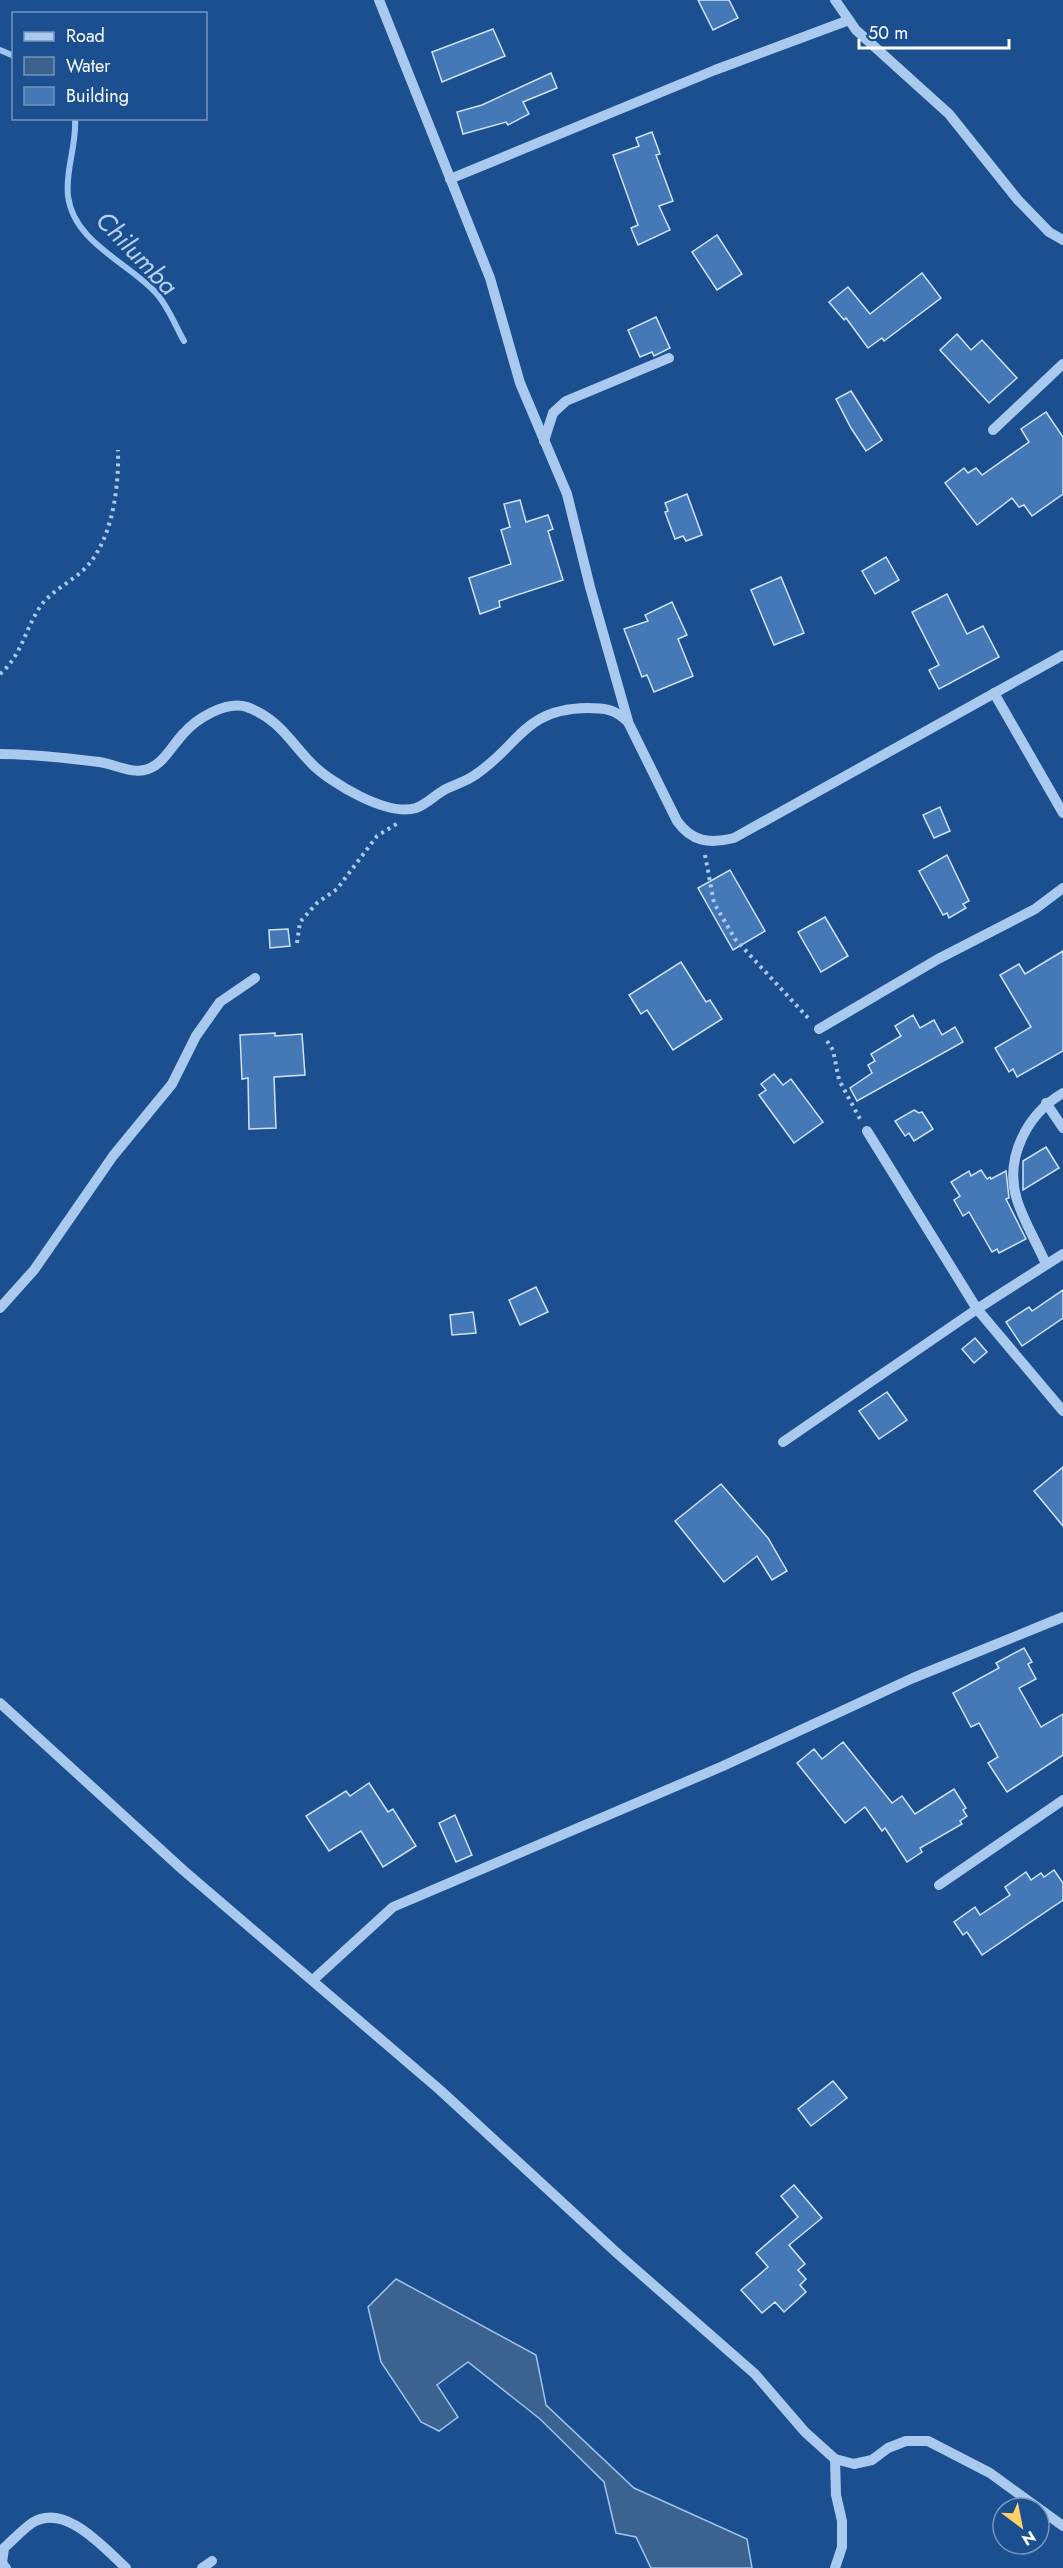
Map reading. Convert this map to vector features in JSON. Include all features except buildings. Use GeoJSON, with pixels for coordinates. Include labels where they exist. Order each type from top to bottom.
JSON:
{"type":"FeatureCollection","features":[{"type":"Feature","properties":{"kind":"street"},"geometry":{"type":"LineString","coordinates":[[379,0],[490,278],[520,382],[567,494],[590,587],[628,722],[677,820],[686,833],[700,840],[718,842],[734,838],[1063,656]]}},
{"type":"Feature","properties":{"kind":"street"},"geometry":{"type":"LineString","coordinates":[[835,0],[856,30],[949,114],[1018,200],[1049,232],[1063,240]]}},
{"type":"Feature","properties":{"kind":"street"},"geometry":{"type":"LineString","coordinates":[[450,179],[694,78],[849,20]]}},
{"type":"Feature","properties":{"kind":"street"},"geometry":{"type":"LineString","coordinates":[[544,441],[553,413],[566,401],[669,358]]}},
{"type":"Feature","properties":{"kind":"street"},"geometry":{"type":"LineString","coordinates":[[993,430],[1063,364]]}},
{"type":"Feature","properties":{"kind":"street"},"geometry":{"type":"LineString","coordinates":[[994,693],[1063,813]]}},
{"type":"Feature","properties":{"kind":"street"},"geometry":{"type":"LineString","coordinates":[[0,754],[102,762],[138,771],[150,769],[162,760],[184,732],[209,715],[227,706],[244,706],[283,730],[311,763],[345,789],[388,807],[403,810],[417,808],[445,789],[475,776],[541,716],[566,708],[601,708],[617,711],[628,722]]}},
{"type":"Feature","properties":{"kind":"street"},"geometry":{"type":"LineString","coordinates":[[819,1029],[938,959],[1035,909],[1063,888]]}},
{"type":"Feature","properties":{"kind":"street"},"geometry":{"type":"LineString","coordinates":[[0,1308],[34,1270],[113,1156],[172,1084],[196,1036],[220,1002],[255,978]]}},
{"type":"Feature","properties":{"kind":"street"},"geometry":{"type":"LineString","coordinates":[[1046,1264],[1017,1199],[1013,1169],[1019,1142],[1046,1103],[1063,1093]]}},
{"type":"Feature","properties":{"kind":"street"},"geometry":{"type":"LineString","coordinates":[[1046,1103],[1063,1128]]}},
{"type":"Feature","properties":{"kind":"street"},"geometry":{"type":"LineString","coordinates":[[867,1131],[977,1309],[1063,1411]]}},
{"type":"Feature","properties":{"kind":"street"},"geometry":{"type":"LineString","coordinates":[[783,1442],[977,1309],[1063,1254]]}},
{"type":"Feature","properties":{"kind":"street"},"geometry":{"type":"LineString","coordinates":[[313,1980],[393,1907],[723,1766],[913,1678],[1063,1617]]}},
{"type":"Feature","properties":{"kind":"street"},"geometry":{"type":"LineString","coordinates":[[0,1703],[183,1870],[440,2090],[618,2254],[754,2374],[805,2432],[836,2459],[854,2464],[872,2460],[888,2448],[906,2442],[928,2441],[990,2473],[1063,2526]]}},
{"type":"Feature","properties":{"kind":"street"},"geometry":{"type":"LineString","coordinates":[[939,1885],[1063,1800]]}},
{"type":"Feature","properties":{"kind":"street"},"geometry":{"type":"LineString","coordinates":[[835,2568],[842,2547],[842,2521],[836,2495],[836,2459]]}},
{"type":"Feature","properties":{"kind":"street"},"geometry":{"type":"LineString","coordinates":[[6,2568],[2,2563],[4,2548],[33,2523],[51,2518],[71,2523],[92,2537],[126,2568]]}},
{"type":"Feature","properties":{"kind":"street"},"geometry":{"type":"LineString","coordinates":[[202,2568],[212,2561]]}},
{"type":"Feature","properties":{"kind":"path"},"geometry":{"type":"LineString","coordinates":[[0,674],[20,651],[40,607],[52,594],[89,564],[99,549],[119,482],[118,450]]}},
{"type":"Feature","properties":{"kind":"path"},"geometry":{"type":"LineString","coordinates":[[297,943],[300,922],[316,903],[337,889],[377,836],[417,808]]}},
{"type":"Feature","properties":{"kind":"path"},"geometry":{"type":"LineString","coordinates":[[700,840],[714,903],[735,939],[819,1029],[833,1050],[839,1080],[867,1131]]}},
{"type":"Feature","properties":{"kind":"water"},"geometry":{"type":"Polygon","coordinates":[[[396,2279],[536,2355],[546,2405],[634,2488],[747,2539],[752,2568],[651,2568],[636,2537],[616,2533],[604,2482],[540,2419],[468,2362],[437,2385],[458,2417],[439,2431],[421,2422],[381,2362],[368,2307],[396,2279]]]}},
{"type":"Feature","properties":{"kind":"waterway","name":"Chilumba"},"geometry":{"type":"LineString","coordinates":[[0,50],[12,55]]}},
{"type":"Feature","properties":{"kind":"waterway","name":"Chilumba"},"geometry":{"type":"LineString","coordinates":[[75,120],[68,186],[72,212],[80,227],[91,239],[156,293],[184,341]]}}]}
